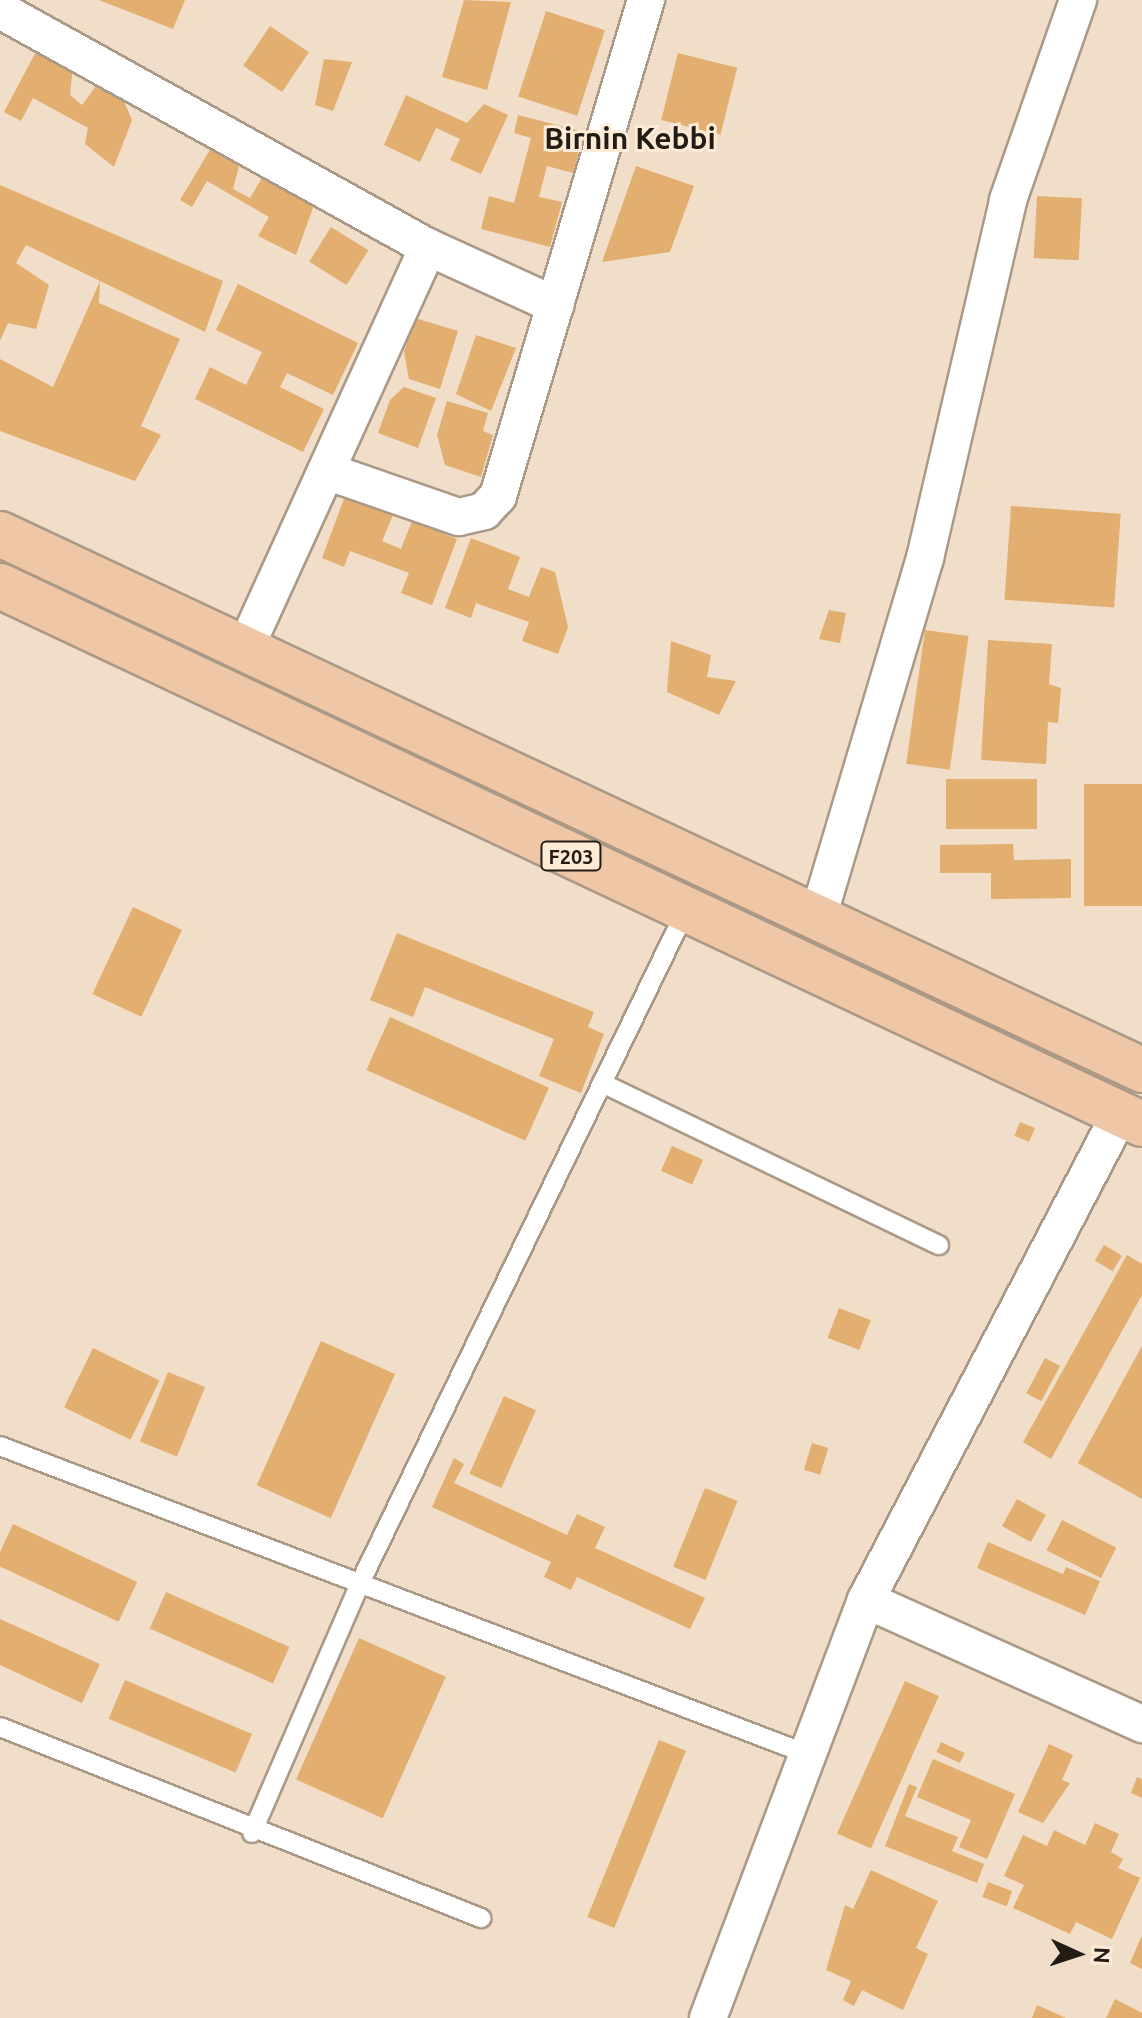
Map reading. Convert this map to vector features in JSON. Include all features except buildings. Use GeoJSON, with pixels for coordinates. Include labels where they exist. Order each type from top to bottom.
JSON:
{"type":"FeatureCollection","features":[{"type":"Feature","properties":{"kind":"main road","name":"F203"},"geometry":{"type":"LineString","coordinates":[[0,534],[1142,1070]]}},
{"type":"Feature","properties":{"kind":"main road","name":"F203"},"geometry":{"type":"LineString","coordinates":[[0,586],[1131,1119]]}},
{"type":"Feature","properties":{"kind":"street"},"geometry":{"type":"LineString","coordinates":[[326,471],[459,517],[484,511],[498,496],[646,0]]}},
{"type":"Feature","properties":{"kind":"street"},"geometry":{"type":"LineString","coordinates":[[818,917],[925,558],[1008,200],[1079,0]]}},
{"type":"Feature","properties":{"kind":"street"},"geometry":{"type":"LineString","coordinates":[[0,10],[428,247],[555,305]]}},
{"type":"Feature","properties":{"kind":"street"},"geometry":{"type":"LineString","coordinates":[[245,649],[428,247]]}},
{"type":"Feature","properties":{"kind":"street"},"geometry":{"type":"LineString","coordinates":[[717,2014],[807,1754],[866,1600],[1131,1119]]}},
{"type":"Feature","properties":{"kind":"street"},"geometry":{"type":"LineString","coordinates":[[866,1600],[1142,1724]]}},
{"type":"Feature","properties":{"kind":"lane"},"geometry":{"type":"LineString","coordinates":[[252,1833],[360,1583],[686,910]]}},
{"type":"Feature","properties":{"kind":"lane"},"geometry":{"type":"LineString","coordinates":[[602,1083],[939,1245]]}},
{"type":"Feature","properties":{"kind":"lane"},"geometry":{"type":"LineString","coordinates":[[0,1446],[807,1754]]}},
{"type":"Feature","properties":{"kind":"lane"},"geometry":{"type":"LineString","coordinates":[[0,1727],[252,1833],[481,1918]]}},
{"type":"Feature","properties":{"kind":"district","name":"Birnin Kebbi"},"geometry":{"type":"Point","coordinates":[630,138]}}]}
